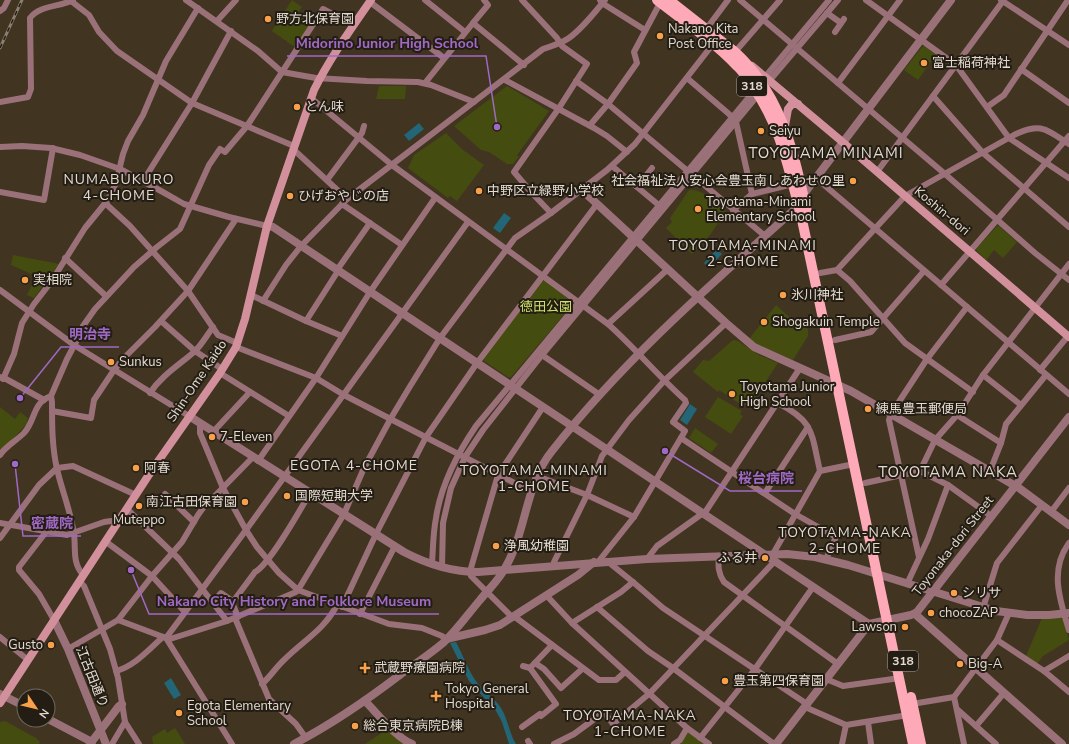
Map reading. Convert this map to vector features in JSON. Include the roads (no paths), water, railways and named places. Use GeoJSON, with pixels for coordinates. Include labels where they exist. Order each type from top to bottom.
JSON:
{"type":"FeatureCollection","features":[{"type":"Feature","properties":{"kind":"main road","name":"Shin-Ome Kaido"},"geometry":{"type":"LineString","coordinates":[[2,698],[127,508],[221,371],[236,345],[251,295],[267,226],[318,78],[353,25],[371,1]]}},
{"type":"Feature","properties":{"kind":"main road","name":"318"},"geometry":{"type":"LineString","coordinates":[[667,2],[707,28],[744,60],[769,94],[785,126],[803,195],[835,340],[854,464],[881,576]]}},
{"type":"Feature","properties":{"kind":"main road","name":"318"},"geometry":{"type":"LineString","coordinates":[[667,2],[738,67],[768,112],[780,138],[793,184],[865,483],[913,744]]}},
{"type":"Feature","properties":{"kind":"main road","name":"Koshin-dori"},"geometry":{"type":"LineString","coordinates":[[744,60],[843,142],[1068,336]]}},
{"type":"Feature","properties":{"kind":"main road"},"geometry":{"type":"LineString","coordinates":[[785,126],[788,109],[792,104],[798,104]]}},
{"type":"Feature","properties":{"kind":"main road","name":"318"},"geometry":{"type":"LineString","coordinates":[[890,620],[921,744]]}},
{"type":"Feature","properties":{"kind":"street"},"geometry":{"type":"LineString","coordinates":[[0,11],[4,8],[8,0]]}},
{"type":"Feature","properties":{"kind":"street"},"geometry":{"type":"LineString","coordinates":[[186,0],[258,51],[282,72],[318,78],[425,83],[474,102]]}},
{"type":"Feature","properties":{"kind":"street"},"geometry":{"type":"LineString","coordinates":[[217,21],[236,0]]}},
{"type":"Feature","properties":{"kind":"street"},"geometry":{"type":"LineString","coordinates":[[425,0],[465,32]]}},
{"type":"Feature","properties":{"kind":"street"},"geometry":{"type":"LineString","coordinates":[[425,83],[488,5],[484,0]]}},
{"type":"Feature","properties":{"kind":"street"},"geometry":{"type":"LineString","coordinates":[[707,28],[728,0]]}},
{"type":"Feature","properties":{"kind":"street"},"geometry":{"type":"LineString","coordinates":[[740,0],[1069,280]]}},
{"type":"Feature","properties":{"kind":"street"},"geometry":{"type":"LineString","coordinates":[[735,52],[780,0]]}},
{"type":"Feature","properties":{"kind":"street"},"geometry":{"type":"LineString","coordinates":[[768,79],[829,0]]}},
{"type":"Feature","properties":{"kind":"street"},"geometry":{"type":"LineString","coordinates":[[794,46],[838,0]]}},
{"type":"Feature","properties":{"kind":"street"},"geometry":{"type":"LineString","coordinates":[[866,0],[956,65],[988,107],[1009,138],[1069,178]]}},
{"type":"Feature","properties":{"kind":"street"},"geometry":{"type":"LineString","coordinates":[[838,83],[900,0]]}},
{"type":"Feature","properties":{"kind":"street"},"geometry":{"type":"LineString","coordinates":[[294,744],[365,701],[450,639],[505,570],[514,551],[536,476],[542,464],[551,452],[572,426],[639,353],[798,205],[803,195],[951,0]]}},
{"type":"Feature","properties":{"kind":"street"},"geometry":{"type":"LineString","coordinates":[[988,107],[1004,95],[1068,0]]}},
{"type":"Feature","properties":{"kind":"street"},"geometry":{"type":"LineString","coordinates":[[0,102],[28,97],[31,72],[29,25],[32,15],[61,2],[72,1],[89,15],[98,32],[117,52],[192,103],[247,126],[293,148],[348,199]]}},
{"type":"Feature","properties":{"kind":"street"},"geometry":{"type":"LineString","coordinates":[[371,1],[444,58]]}},
{"type":"Feature","properties":{"kind":"street"},"geometry":{"type":"LineString","coordinates":[[523,1],[561,43],[562,46],[587,64],[559,108],[514,172],[532,194],[551,213]]}},
{"type":"Feature","properties":{"kind":"street"},"geometry":{"type":"LineString","coordinates":[[263,301],[286,265],[301,246],[342,204],[474,102],[505,80],[543,49],[561,43],[569,38],[584,24],[602,1],[645,30]]}},
{"type":"Feature","properties":{"kind":"street"},"geometry":{"type":"LineString","coordinates":[[878,172],[1002,1],[1069,45]]}},
{"type":"Feature","properties":{"kind":"street"},"geometry":{"type":"LineString","coordinates":[[590,126],[608,104],[637,63],[634,52],[645,30],[667,2]]}},
{"type":"Feature","properties":{"kind":"street"},"geometry":{"type":"LineString","coordinates":[[44,400],[2,378],[14,354],[22,323],[85,228],[105,204],[116,183],[128,141],[143,115],[166,60],[198,8]]}},
{"type":"Feature","properties":{"kind":"street"},"geometry":{"type":"LineString","coordinates":[[139,744],[125,722],[116,671],[103,630],[78,569],[74,552],[74,533],[57,468],[53,445],[51,396],[66,359],[83,326],[94,309],[122,279],[180,229],[209,166],[220,149],[225,152],[247,126],[324,9],[353,25]]}},
{"type":"Feature","properties":{"kind":"street"},"geometry":{"type":"LineString","coordinates":[[827,13],[843,21],[835,32]]}},
{"type":"Feature","properties":{"kind":"street"},"geometry":{"type":"LineString","coordinates":[[473,23],[524,65]]}},
{"type":"Feature","properties":{"kind":"street"},"geometry":{"type":"LineString","coordinates":[[142,181],[192,103],[231,32]]}},
{"type":"Feature","properties":{"kind":"street"},"geometry":{"type":"LineString","coordinates":[[118,620],[170,639],[236,618],[298,590],[344,514],[364,468],[390,418],[440,338],[515,238],[582,190],[612,166],[643,135],[662,108],[713,44]]}},
{"type":"Feature","properties":{"kind":"street"},"geometry":{"type":"LineString","coordinates":[[1021,69],[1069,103]]}},
{"type":"Feature","properties":{"kind":"street"},"geometry":{"type":"LineString","coordinates":[[687,78],[734,119],[752,194]]}},
{"type":"Feature","properties":{"kind":"street"},"geometry":{"type":"LineString","coordinates":[[505,80],[559,108],[607,136],[626,152]]}},
{"type":"Feature","properties":{"kind":"street"},"geometry":{"type":"LineString","coordinates":[[576,81],[608,104],[643,135],[765,236]]}},
{"type":"Feature","properties":{"kind":"street"},"geometry":{"type":"LineString","coordinates":[[432,564],[436,518],[443,491],[458,454],[476,426],[581,304],[756,92]]}},
{"type":"Feature","properties":{"kind":"street"},"geometry":{"type":"LineString","coordinates":[[933,96],[983,153],[1069,227]]}},
{"type":"Feature","properties":{"kind":"street"},"geometry":{"type":"LineString","coordinates":[[200,423],[200,433],[223,488],[246,530],[257,547],[279,573],[298,590],[393,625],[422,628],[450,639],[492,628],[514,617],[600,562],[634,517],[685,431],[673,422],[686,403],[686,400],[664,381],[639,353],[608,324],[435,198],[358,138],[311,98]]}},
{"type":"Feature","properties":{"kind":"street"},"geometry":{"type":"LineString","coordinates":[[327,180],[362,133],[364,126]]}},
{"type":"Feature","properties":{"kind":"street"},"geometry":{"type":"LineString","coordinates":[[820,273],[837,270],[905,196],[1009,138],[1025,130],[1033,128],[1046,130],[1068,140],[1024,188],[941,285]]}},
{"type":"Feature","properties":{"kind":"street"},"geometry":{"type":"LineString","coordinates":[[0,147],[22,146],[53,148],[80,155],[120,169],[191,207],[273,227],[771,557],[869,624]]}},
{"type":"Feature","properties":{"kind":"street"},"geometry":{"type":"LineString","coordinates":[[0,192],[44,200],[53,148]]}},
{"type":"Feature","properties":{"kind":"street"},"geometry":{"type":"LineString","coordinates":[[612,166],[661,208]]}},
{"type":"Feature","properties":{"kind":"street"},"geometry":{"type":"LineString","coordinates":[[636,187],[652,168]]}},
{"type":"Feature","properties":{"kind":"street"},"geometry":{"type":"LineString","coordinates":[[816,178],[1069,394]]}},
{"type":"Feature","properties":{"kind":"street"},"geometry":{"type":"LineString","coordinates":[[734,210],[752,194],[793,184]]}},
{"type":"Feature","properties":{"kind":"street"},"geometry":{"type":"LineString","coordinates":[[582,190],[754,347],[841,386],[891,414],[1015,486],[1069,525]]}},
{"type":"Feature","properties":{"kind":"street"},"geometry":{"type":"LineString","coordinates":[[68,649],[118,620],[152,576],[182,542],[203,508],[256,459],[316,378],[370,292],[435,198]]}},
{"type":"Feature","properties":{"kind":"street"},"geometry":{"type":"LineString","coordinates":[[105,204],[122,217],[188,291],[218,335],[236,345],[316,378],[344,395],[532,492]]}},
{"type":"Feature","properties":{"kind":"street"},"geometry":{"type":"LineString","coordinates":[[342,204],[402,245]]}},
{"type":"Feature","properties":{"kind":"street"},"geometry":{"type":"LineString","coordinates":[[262,684],[272,675],[275,668],[287,656],[320,629],[339,606],[426,437],[477,363],[597,204]]}},
{"type":"Feature","properties":{"kind":"street"},"geometry":{"type":"LineString","coordinates":[[52,411],[91,418],[94,400],[114,370],[125,356],[161,321],[188,291],[236,219]]}},
{"type":"Feature","properties":{"kind":"street"},"geometry":{"type":"LineString","coordinates":[[116,671],[141,657],[164,638],[185,612],[285,477],[468,222]]}},
{"type":"Feature","properties":{"kind":"street"},"geometry":{"type":"LineString","coordinates":[[306,321],[338,270],[370,224]]}},
{"type":"Feature","properties":{"kind":"street"},"geometry":{"type":"LineString","coordinates":[[65,258],[106,296]]}},
{"type":"Feature","properties":{"kind":"street"},"geometry":{"type":"LineString","coordinates":[[920,471],[935,440],[957,415],[984,375],[1069,264]]}},
{"type":"Feature","properties":{"kind":"street"},"geometry":{"type":"LineString","coordinates":[[608,324],[668,270]]}},
{"type":"Feature","properties":{"kind":"street"},"geometry":{"type":"LineString","coordinates":[[837,270],[850,281],[905,343],[973,392]]}},
{"type":"Feature","properties":{"kind":"street"},"geometry":{"type":"LineString","coordinates":[[835,340],[871,332],[924,271]]}},
{"type":"Feature","properties":{"kind":"street"},"geometry":{"type":"LineString","coordinates":[[0,290],[74,345],[394,546],[414,557],[432,564],[471,572],[647,558],[801,556],[848,565],[983,608],[1009,613],[1040,615],[1066,613]]}},
{"type":"Feature","properties":{"kind":"street"},"geometry":{"type":"LineString","coordinates":[[251,295],[342,336]]}},
{"type":"Feature","properties":{"kind":"street"},"geometry":{"type":"LineString","coordinates":[[442,567],[443,523],[454,480],[465,457],[512,386],[542,355],[581,304]]}},
{"type":"Feature","properties":{"kind":"street"},"geometry":{"type":"LineString","coordinates":[[919,556],[889,420],[891,414],[927,359],[967,308]]}},
{"type":"Feature","properties":{"kind":"street"},"geometry":{"type":"LineString","coordinates":[[161,321],[195,351],[221,371],[250,392],[289,416]]}},
{"type":"Feature","properties":{"kind":"street"},"geometry":{"type":"LineString","coordinates":[[554,565],[554,562],[587,495],[602,456],[629,420],[664,381],[726,323]]}},
{"type":"Feature","properties":{"kind":"street"},"geometry":{"type":"LineString","coordinates":[[150,393],[162,378],[195,351],[213,327]]}},
{"type":"Feature","properties":{"kind":"street"},"geometry":{"type":"LineString","coordinates":[[1040,370],[1068,336]]}},
{"type":"Feature","properties":{"kind":"street"},"geometry":{"type":"LineString","coordinates":[[542,355],[600,395]]}},
{"type":"Feature","properties":{"kind":"street"},"geometry":{"type":"LineString","coordinates":[[647,558],[657,546],[704,514],[800,368]]}},
{"type":"Feature","properties":{"kind":"street"},"geometry":{"type":"LineString","coordinates":[[990,471],[1001,443],[1006,424],[1046,374]]}},
{"type":"Feature","properties":{"kind":"street"},"geometry":{"type":"LineString","coordinates":[[984,375],[1021,406]]}},
{"type":"Feature","properties":{"kind":"street"},"geometry":{"type":"LineString","coordinates":[[213,432],[250,392]]}},
{"type":"Feature","properties":{"kind":"street"},"geometry":{"type":"LineString","coordinates":[[0,455],[24,433],[29,426],[38,404],[51,396]]}},
{"type":"Feature","properties":{"kind":"street"},"geometry":{"type":"LineString","coordinates":[[554,744],[567,738],[604,712],[613,724],[650,693],[742,596],[771,557],[820,471],[812,433],[799,415],[778,403]]}},
{"type":"Feature","properties":{"kind":"street"},"geometry":{"type":"LineString","coordinates":[[543,407],[498,475],[471,576],[514,617],[582,669],[599,680],[616,680],[626,672]]}},
{"type":"Feature","properties":{"kind":"street"},"geometry":{"type":"LineString","coordinates":[[957,415],[1001,443]]}},
{"type":"Feature","properties":{"kind":"street","name":"Toyonaka-dori Street"},"geometry":{"type":"LineString","coordinates":[[915,614],[1069,416]]}},
{"type":"Feature","properties":{"kind":"street"},"geometry":{"type":"LineString","coordinates":[[765,493],[808,427]]}},
{"type":"Feature","properties":{"kind":"street"},"geometry":{"type":"LineString","coordinates":[[681,438],[795,514],[836,537],[826,560]]}},
{"type":"Feature","properties":{"kind":"street"},"geometry":{"type":"LineString","coordinates":[[820,471],[854,464]]}},
{"type":"Feature","properties":{"kind":"street"},"geometry":{"type":"LineString","coordinates":[[0,538],[39,485],[57,468],[73,466],[136,495]]}},
{"type":"Feature","properties":{"kind":"street"},"geometry":{"type":"LineString","coordinates":[[865,483],[920,471],[948,485],[991,516]]}},
{"type":"Feature","properties":{"kind":"street"},"geometry":{"type":"LineString","coordinates":[[536,476],[587,495],[634,517]]}},
{"type":"Feature","properties":{"kind":"street"},"geometry":{"type":"LineString","coordinates":[[907,584],[928,539],[948,485]]}},
{"type":"Feature","properties":{"kind":"street"},"geometry":{"type":"LineString","coordinates":[[1051,512],[1069,488]]}},
{"type":"Feature","properties":{"kind":"street"},"geometry":{"type":"LineString","coordinates":[[232,603],[255,572],[259,570],[268,560],[310,493]]}},
{"type":"Feature","properties":{"kind":"street"},"geometry":{"type":"LineString","coordinates":[[165,494],[194,522]]}},
{"type":"Feature","properties":{"kind":"street"},"geometry":{"type":"LineString","coordinates":[[983,608],[997,563],[1042,505]]}},
{"type":"Feature","properties":{"kind":"street"},"geometry":{"type":"LineString","coordinates":[[127,508],[173,552],[227,621]]}},
{"type":"Feature","properties":{"kind":"street"},"geometry":{"type":"LineString","coordinates":[[0,523],[67,535],[104,522],[111,521],[117,523]]}},
{"type":"Feature","properties":{"kind":"street"},"geometry":{"type":"LineString","coordinates":[[46,532],[18,570],[39,594],[54,620]]}},
{"type":"Feature","properties":{"kind":"street"},"geometry":{"type":"LineString","coordinates":[[105,541],[152,576],[185,612]]}},
{"type":"Feature","properties":{"kind":"street"},"geometry":{"type":"LineString","coordinates":[[1069,543],[1060,560],[1057,578],[1069,630]]}},
{"type":"Feature","properties":{"kind":"street"},"geometry":{"type":"LineString","coordinates":[[360,614],[394,546]]}},
{"type":"Feature","properties":{"kind":"street"},"geometry":{"type":"LineString","coordinates":[[719,556],[718,568],[724,582],[838,664]]}},
{"type":"Feature","properties":{"kind":"street"},"geometry":{"type":"LineString","coordinates":[[600,562],[633,582],[663,608],[806,705],[846,725],[908,715]]}},
{"type":"Feature","properties":{"kind":"street"},"geometry":{"type":"LineString","coordinates":[[572,623],[621,592],[633,582]]}},
{"type":"Feature","properties":{"kind":"street"},"geometry":{"type":"LineString","coordinates":[[700,738],[755,669],[813,587]]}},
{"type":"Feature","properties":{"kind":"street"},"geometry":{"type":"LineString","coordinates":[[213,602],[221,593],[231,600],[236,618],[269,699],[296,724],[306,738]]}},
{"type":"Feature","properties":{"kind":"street"},"geometry":{"type":"LineString","coordinates":[[547,596],[572,623],[687,728],[709,744]]}},
{"type":"Feature","properties":{"kind":"street"},"geometry":{"type":"LineString","coordinates":[[597,607],[648,651],[674,668],[775,744],[869,624],[915,614],[1062,744]]}},
{"type":"Feature","properties":{"kind":"street"},"geometry":{"type":"LineString","coordinates":[[912,704],[954,697],[997,640],[1009,613]]}},
{"type":"Feature","properties":{"kind":"street","name":"江古田通り"},"geometry":{"type":"LineString","coordinates":[[54,620],[68,649],[106,744]]}},
{"type":"Feature","properties":{"kind":"street"},"geometry":{"type":"LineString","coordinates":[[0,637],[28,660]]}},
{"type":"Feature","properties":{"kind":"street"},"geometry":{"type":"LineString","coordinates":[[164,638],[232,744]]}},
{"type":"Feature","properties":{"kind":"street"},"geometry":{"type":"LineString","coordinates":[[997,640],[1044,671],[1069,692]]}},
{"type":"Feature","properties":{"kind":"street"},"geometry":{"type":"LineString","coordinates":[[533,666],[552,646]]}},
{"type":"Feature","properties":{"kind":"street"},"geometry":{"type":"LineString","coordinates":[[1044,671],[1069,656]]}},
{"type":"Feature","properties":{"kind":"street"},"geometry":{"type":"LineString","coordinates":[[523,666],[544,668],[561,688],[582,669]]}},
{"type":"Feature","properties":{"kind":"street"},"geometry":{"type":"LineString","coordinates":[[522,727],[540,714],[541,716],[556,704],[533,666]]}},
{"type":"Feature","properties":{"kind":"street"},"geometry":{"type":"LineString","coordinates":[[826,679],[843,686],[900,678]]}},
{"type":"Feature","properties":{"kind":"street"},"geometry":{"type":"LineString","coordinates":[[976,726],[1004,693]]}},
{"type":"Feature","properties":{"kind":"street"},"geometry":{"type":"LineString","coordinates":[[954,697],[958,710],[964,744]]}},
{"type":"Feature","properties":{"kind":"street"},"geometry":{"type":"LineString","coordinates":[[2,698],[16,703]]}},
{"type":"Feature","properties":{"kind":"street"},"geometry":{"type":"LineString","coordinates":[[365,701],[397,734],[412,744]]}},
{"type":"Feature","properties":{"kind":"street"},"geometry":{"type":"LineString","coordinates":[[56,723],[91,743],[122,704]]}},
{"type":"Feature","properties":{"kind":"street"},"geometry":{"type":"LineString","coordinates":[[958,710],[996,744]]}},
{"type":"Feature","properties":{"kind":"street"},"geometry":{"type":"LineString","coordinates":[[112,744],[125,722]]}},
{"type":"Feature","properties":{"kind":"street"},"geometry":{"type":"LineString","coordinates":[[868,722],[871,744]]}},
{"type":"Feature","properties":{"kind":"street"},"geometry":{"type":"LineString","coordinates":[[842,744],[846,725]]}},
{"type":"Feature","properties":{"kind":"street"},"geometry":{"type":"LineString","coordinates":[[674,744],[680,740],[687,728]]}},
{"type":"Feature","properties":{"kind":"street"},"geometry":{"type":"LineString","coordinates":[[567,738],[572,744]]}},
{"type":"Feature","properties":{"kind":"water"},"geometry":{"type":"Polygon","coordinates":[[[419,123],[424,129],[409,141],[404,135],[419,123]]]}},
{"type":"Feature","properties":{"kind":"water"},"geometry":{"type":"Polygon","coordinates":[[[504,213],[511,218],[500,233],[493,228],[504,213]]]}},
{"type":"Feature","properties":{"kind":"water"},"geometry":{"type":"Polygon","coordinates":[[[717,249],[722,254],[709,268],[704,263],[717,249]]]}},
{"type":"Feature","properties":{"kind":"water"},"geometry":{"type":"Polygon","coordinates":[[[690,404],[697,409],[687,425],[680,420],[690,404]]]}},
{"type":"Feature","properties":{"kind":"water"},"geometry":{"type":"Polygon","coordinates":[[[456,642],[476,681],[501,708],[516,744],[509,744],[502,722],[496,711],[469,681],[450,643],[456,642]]]}},
{"type":"Feature","properties":{"kind":"water"},"geometry":{"type":"Polygon","coordinates":[[[171,678],[181,695],[174,699],[164,683],[171,678]]]}},
{"type":"Feature","properties":{"kind":"railway"},"geometry":{"type":"LineString","coordinates":[[0,48],[22,0]]}},
{"type":"Feature","properties":{"kind":"place","name":"野方北保育園"},"geometry":{"type":"Point","coordinates":[268,19]}},
{"type":"Feature","properties":{"kind":"place","name":"Nakano Kita Post Office"},"geometry":{"type":"Point","coordinates":[660,36]}},
{"type":"Feature","properties":{"kind":"place","name":"富士稲荷神社"},"geometry":{"type":"Point","coordinates":[924,63]}},
{"type":"Feature","properties":{"kind":"place","name":"とん味"},"geometry":{"type":"Point","coordinates":[297,107]}},
{"type":"Feature","properties":{"kind":"place","name":"Midorino Junior High School"},"geometry":{"type":"Point","coordinates":[497,127]}},
{"type":"Feature","properties":{"kind":"place","name":"Seiyu"},"geometry":{"type":"Point","coordinates":[761,131]}},
{"type":"Feature","properties":{"kind":"place","name":"社会福祉法人安心会豊玉南しあわせの里"},"geometry":{"type":"Point","coordinates":[853,181]}},
{"type":"Feature","properties":{"kind":"place","name":"中野区立緑野小学校"},"geometry":{"type":"Point","coordinates":[479,191]}},
{"type":"Feature","properties":{"kind":"place","name":"ひげおやじの店"},"geometry":{"type":"Point","coordinates":[290,196]}},
{"type":"Feature","properties":{"kind":"place","name":"Toyotama-Minami Elementary School"},"geometry":{"type":"Point","coordinates":[698,209]}},
{"type":"Feature","properties":{"kind":"place","name":"実相院"},"geometry":{"type":"Point","coordinates":[25,280]}},
{"type":"Feature","properties":{"kind":"place","name":"氷川神社"},"geometry":{"type":"Point","coordinates":[783,295]}},
{"type":"Feature","properties":{"kind":"place","name":"Shogakuin Temple"},"geometry":{"type":"Point","coordinates":[764,322]}},
{"type":"Feature","properties":{"kind":"place","name":"Sunkus"},"geometry":{"type":"Point","coordinates":[111,362]}},
{"type":"Feature","properties":{"kind":"place","name":"Toyotama Junior High School"},"geometry":{"type":"Point","coordinates":[732,394]}},
{"type":"Feature","properties":{"kind":"place","name":"明治寺"},"geometry":{"type":"Point","coordinates":[20,398]}},
{"type":"Feature","properties":{"kind":"place","name":"練馬豊玉郵便局"},"geometry":{"type":"Point","coordinates":[868,409]}},
{"type":"Feature","properties":{"kind":"place","name":"7-Eleven"},"geometry":{"type":"Point","coordinates":[212,437]}},
{"type":"Feature","properties":{"kind":"place","name":"桜台病院"},"geometry":{"type":"Point","coordinates":[665,451]}},
{"type":"Feature","properties":{"kind":"place","name":"密蔵院"},"geometry":{"type":"Point","coordinates":[15,464]}},
{"type":"Feature","properties":{"kind":"place","name":"阿春"},"geometry":{"type":"Point","coordinates":[136,468]}},
{"type":"Feature","properties":{"kind":"place","name":"国際短期大学"},"geometry":{"type":"Point","coordinates":[287,496]}},
{"type":"Feature","properties":{"kind":"place","name":"南江古田保育園"},"geometry":{"type":"Point","coordinates":[245,502]}},
{"type":"Feature","properties":{"kind":"place","name":"Muteppo"},"geometry":{"type":"Point","coordinates":[139,506]}},
{"type":"Feature","properties":{"kind":"place","name":"浄風幼稚園"},"geometry":{"type":"Point","coordinates":[496,546]}},
{"type":"Feature","properties":{"kind":"place","name":"ふる井"},"geometry":{"type":"Point","coordinates":[765,558]}},
{"type":"Feature","properties":{"kind":"place","name":"Nakano City History and Folklore Museum"},"geometry":{"type":"Point","coordinates":[131,570]}},
{"type":"Feature","properties":{"kind":"place","name":"シリサ"},"geometry":{"type":"Point","coordinates":[954,593]}},
{"type":"Feature","properties":{"kind":"place","name":"chocoZAP"},"geometry":{"type":"Point","coordinates":[931,613]}},
{"type":"Feature","properties":{"kind":"place","name":"Lawson"},"geometry":{"type":"Point","coordinates":[905,627]}},
{"type":"Feature","properties":{"kind":"place","name":"Gusto"},"geometry":{"type":"Point","coordinates":[51,645]}},
{"type":"Feature","properties":{"kind":"place","name":"Big-A"},"geometry":{"type":"Point","coordinates":[960,664]}},
{"type":"Feature","properties":{"kind":"place","name":"武蔵野療園病院"},"geometry":{"type":"Point","coordinates":[365,668]}},
{"type":"Feature","properties":{"kind":"place","name":"豊玉第四保育園"},"geometry":{"type":"Point","coordinates":[725,681]}},
{"type":"Feature","properties":{"kind":"place","name":"Tokyo General Hospital"},"geometry":{"type":"Point","coordinates":[436,696]}},
{"type":"Feature","properties":{"kind":"place","name":"Egota Elementary School"},"geometry":{"type":"Point","coordinates":[179,713]}},
{"type":"Feature","properties":{"kind":"place","name":"総合東京病院B棟"},"geometry":{"type":"Point","coordinates":[355,726]}},
{"type":"Feature","properties":{"kind":"district","name":"TOYOTAMA MINAMI"},"geometry":{"type":"Point","coordinates":[826,153]}},
{"type":"Feature","properties":{"kind":"district","name":"NUMABUKURO 4-CHOME"},"geometry":{"type":"Point","coordinates":[119,188]}},
{"type":"Feature","properties":{"kind":"district","name":"TOYOTAMA-MINAMI 2-CHOME"},"geometry":{"type":"Point","coordinates":[743,254]}},
{"type":"Feature","properties":{"kind":"district","name":"EGOTA 4-CHOME"},"geometry":{"type":"Point","coordinates":[354,465]}},
{"type":"Feature","properties":{"kind":"district","name":"TOYOTAMA NAKA"},"geometry":{"type":"Point","coordinates":[948,472]}},
{"type":"Feature","properties":{"kind":"district","name":"TOYOTAMA-MINAMI 1-CHOME"},"geometry":{"type":"Point","coordinates":[534,478]}},
{"type":"Feature","properties":{"kind":"district","name":"TOYOTAMA-NAKA 2-CHOME"},"geometry":{"type":"Point","coordinates":[845,540]}},
{"type":"Feature","properties":{"kind":"district","name":"TOYOTAMA-NAKA 1-CHOME"},"geometry":{"type":"Point","coordinates":[630,724]}},
{"type":"Feature","properties":{"kind":"park label","name":"徳田公園"},"geometry":{"type":"Point","coordinates":[546,307]}}]}
